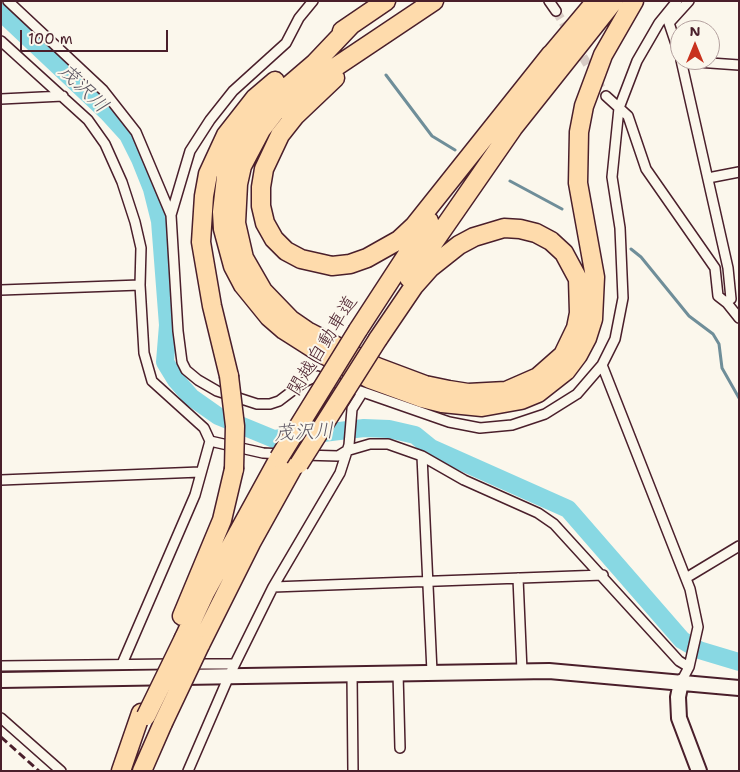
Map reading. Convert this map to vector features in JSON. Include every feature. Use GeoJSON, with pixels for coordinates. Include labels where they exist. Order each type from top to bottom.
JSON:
{"type":"FeatureCollection","features":[{"type":"Feature","properties":{"kind":"highway"},"geometry":{"type":"LineString","coordinates":[[179,637],[222,520],[234,469],[234,407],[229,376],[212,306],[201,242],[201,218],[208,174],[226,135],[255,98],[352,24],[386,1]]}},
{"type":"Feature","properties":{"kind":"highway"},"geometry":{"type":"LineString","coordinates":[[369,335],[430,268],[459,246],[489,231],[504,228],[536,233],[551,241],[564,253],[578,279],[580,297],[576,328],[562,354],[551,367],[538,377],[506,391],[468,393],[425,385],[402,377],[323,342],[291,320],[263,291],[252,275],[239,240],[236,203],[242,166],[254,141],[276,112],[310,84],[368,47],[434,1]]}},
{"type":"Feature","properties":{"kind":"highway","name":"関越自動車道"},"geometry":{"type":"LineString","coordinates":[[142,771],[163,722],[251,543],[369,335],[401,262],[450,191],[552,54],[596,1]]}},
{"type":"Feature","properties":{"kind":"highway","name":"関越自動車道"},"geometry":{"type":"LineString","coordinates":[[122,771],[144,715],[179,637],[210,585],[279,458],[369,335],[513,128],[614,1]]}},
{"type":"Feature","properties":{"kind":"highway"},"geometry":{"type":"LineString","coordinates":[[352,24],[315,63],[266,105],[240,141],[231,159],[223,195],[223,229],[233,266],[251,296],[269,317],[284,330],[317,351],[370,379],[422,398],[442,403],[482,407],[521,400],[538,393],[566,371],[578,355],[586,338],[593,319],[595,277],[578,183],[579,132],[584,106],[603,54],[634,1]]}},
{"type":"Feature","properties":{"kind":"highway"},"geometry":{"type":"LineString","coordinates":[[368,47],[295,116],[280,135],[264,169],[261,187],[261,206],[265,223],[274,239],[286,250],[301,259],[315,263],[332,266],[350,264],[367,258],[399,240],[429,209],[521,88],[552,54]]}},
{"type":"Feature","properties":{"kind":"street"},"geometry":{"type":"LineString","coordinates":[[8,1],[103,90],[120,109],[136,132],[172,215]]}},
{"type":"Feature","properties":{"kind":"street"},"geometry":{"type":"LineString","coordinates":[[312,1],[299,18],[286,43],[233,91],[210,120],[190,151],[172,215],[178,332],[182,362],[186,370],[198,380],[217,391],[257,404],[279,401],[304,382],[317,376],[448,422],[480,428],[512,425],[545,414],[577,394],[602,365],[615,338],[623,298],[620,228],[612,177],[619,108],[637,61],[677,1]]}},
{"type":"Feature","properties":{"kind":"street"},"geometry":{"type":"LineString","coordinates":[[549,1],[556,11]]}},
{"type":"Feature","properties":{"kind":"street"},"geometry":{"type":"LineString","coordinates":[[664,23],[689,1]]}},
{"type":"Feature","properties":{"kind":"street"},"geometry":{"type":"LineString","coordinates":[[664,23],[670,36]]}},
{"type":"Feature","properties":{"kind":"street"},"geometry":{"type":"LineString","coordinates":[[1,41],[88,120],[105,144],[122,182],[141,248],[140,286],[144,352],[152,381],[204,428],[210,442],[195,495],[122,664]]}},
{"type":"Feature","properties":{"kind":"street"},"geometry":{"type":"LineString","coordinates":[[720,63],[739,65]]}},
{"type":"Feature","properties":{"kind":"street"},"geometry":{"type":"LineString","coordinates":[[683,70],[728,268],[732,299],[739,318]]}},
{"type":"Feature","properties":{"kind":"street"},"geometry":{"type":"LineString","coordinates":[[1,99],[63,96]]}},
{"type":"Feature","properties":{"kind":"street"},"geometry":{"type":"LineString","coordinates":[[606,96],[628,116],[646,169],[715,268],[718,296],[732,299]]}},
{"type":"Feature","properties":{"kind":"street"},"geometry":{"type":"LineString","coordinates":[[708,178],[739,172]]}},
{"type":"Feature","properties":{"kind":"street"},"geometry":{"type":"LineString","coordinates":[[1,290],[140,286]]}},
{"type":"Feature","properties":{"kind":"street"},"geometry":{"type":"LineString","coordinates":[[602,365],[690,589],[697,631],[690,663],[681,682],[678,697],[679,718],[699,771]]}},
{"type":"Feature","properties":{"kind":"street"},"geometry":{"type":"LineString","coordinates":[[188,771],[232,670],[273,587],[340,473],[348,448],[352,409],[362,393]]}},
{"type":"Feature","properties":{"kind":"street"},"geometry":{"type":"LineString","coordinates":[[210,442],[263,453],[338,456],[348,448],[370,444],[388,444],[422,456],[464,480],[546,518],[554,524],[603,575],[679,661],[690,663]]}},
{"type":"Feature","properties":{"kind":"street"},"geometry":{"type":"LineString","coordinates":[[422,456],[432,672]]}},
{"type":"Feature","properties":{"kind":"street"},"geometry":{"type":"LineString","coordinates":[[1,480],[200,472]]}},
{"type":"Feature","properties":{"kind":"street"},"geometry":{"type":"LineString","coordinates":[[686,578],[739,546]]}},
{"type":"Feature","properties":{"kind":"street"},"geometry":{"type":"LineString","coordinates":[[273,587],[603,575]]}},
{"type":"Feature","properties":{"kind":"street"},"geometry":{"type":"LineString","coordinates":[[518,578],[522,671]]}},
{"type":"Feature","properties":{"kind":"street"},"geometry":{"type":"LineString","coordinates":[[1,666],[122,664],[352,674],[550,671],[739,688]]}},
{"type":"Feature","properties":{"kind":"street"},"geometry":{"type":"LineString","coordinates":[[1,680],[85,678],[232,670]]}},
{"type":"Feature","properties":{"kind":"street"},"geometry":{"type":"LineString","coordinates":[[398,673],[400,748]]}},
{"type":"Feature","properties":{"kind":"street"},"geometry":{"type":"LineString","coordinates":[[352,674],[353,771]]}},
{"type":"Feature","properties":{"kind":"street"},"geometry":{"type":"LineString","coordinates":[[1,718],[61,771]]}},
{"type":"Feature","properties":{"kind":"waterway","name":"茂沢川"},"geometry":{"type":"LineString","coordinates":[[1,12],[108,113],[128,135],[140,159],[152,189],[160,221],[168,325],[165,362],[176,380],[191,397],[218,416],[274,439],[364,428],[389,429],[415,435],[431,448],[568,509],[682,640],[699,650],[739,662]]}},
{"type":"Feature","properties":{"kind":"waterway"},"geometry":{"type":"LineString","coordinates":[[386,75],[432,136],[455,150]]}},
{"type":"Feature","properties":{"kind":"waterway"},"geometry":{"type":"LineString","coordinates":[[510,181],[562,209]]}},
{"type":"Feature","properties":{"kind":"waterway"},"geometry":{"type":"LineString","coordinates":[[631,249],[641,257],[689,316],[713,334],[719,344],[722,368],[739,398]]}},
{"type":"Feature","properties":{"kind":"tunnel"},"geometry":{"type":"LineString","coordinates":[[556,11],[570,34]]}},
{"type":"Feature","properties":{"kind":"tunnel"},"geometry":{"type":"LineString","coordinates":[[576,45],[606,96]]}},
{"type":"Feature","properties":{"kind":"railway"},"geometry":{"type":"LineString","coordinates":[[1,737],[39,771]]}}]}
